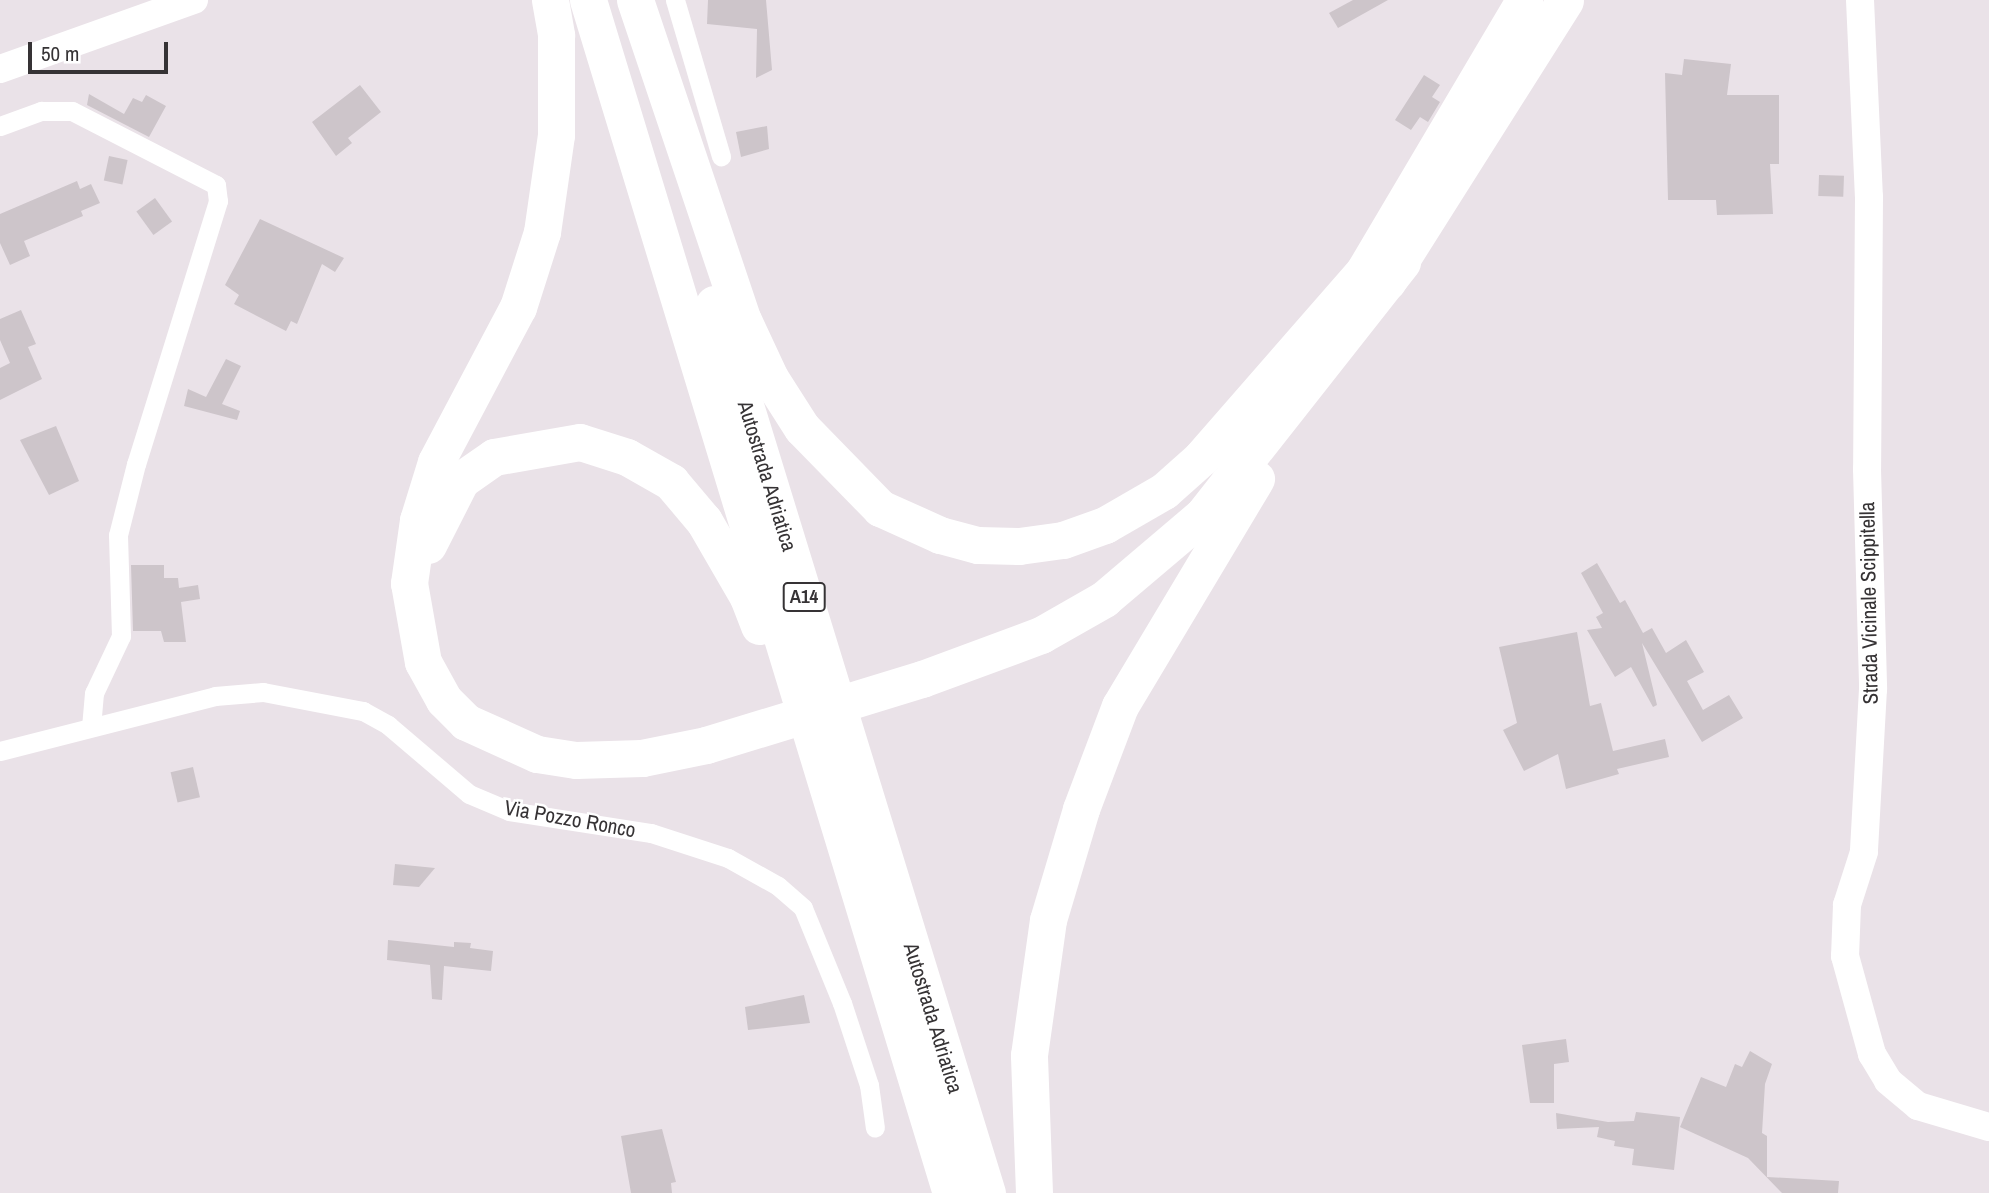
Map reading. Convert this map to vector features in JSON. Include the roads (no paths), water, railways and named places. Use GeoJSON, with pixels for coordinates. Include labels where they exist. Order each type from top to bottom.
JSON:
{"type":"FeatureCollection","features":[{"type":"Feature","properties":{"kind":"highway"},"geometry":{"type":"LineString","coordinates":[[550,0],[556,35],[556,135],[542,232],[518,307],[436,462],[418,520],[409,583],[423,662],[444,700],[466,722],[537,754],[576,760],[642,758],[706,745],[922,679],[1041,635],[1104,599],[1203,515],[1402,262]]}},
{"type":"Feature","properties":{"kind":"highway","name":"Autostrada Adriatica"},"geometry":{"type":"LineString","coordinates":[[588,0],[951,1193]]}},
{"type":"Feature","properties":{"kind":"highway","name":"Autostrada Adriatica"},"geometry":{"type":"LineString","coordinates":[[622,0],[987,1193]]}},
{"type":"Feature","properties":{"kind":"highway"},"geometry":{"type":"LineString","coordinates":[[635,0],[743,320],[771,378],[802,428],[841,470],[880,508],[912,525],[978,545],[1019,546],[1063,540],[1105,525],[1164,491],[1201,458],[1364,271]]}},
{"type":"Feature","properties":{"kind":"highway"},"geometry":{"type":"LineString","coordinates":[[1298,391],[1364,271],[1524,0]]}},
{"type":"Feature","properties":{"kind":"highway"},"geometry":{"type":"LineString","coordinates":[[1034,1193],[1029,1055],[1048,920],[1081,809],[1120,706],[1305,398],[1402,262],[1565,0]]}},
{"type":"Feature","properties":{"kind":"highway"},"geometry":{"type":"LineString","coordinates":[[409,583],[461,480],[494,457],[580,442],[627,457],[671,482],[704,521],[748,597],[889,994]]}},
{"type":"Feature","properties":{"kind":"street"},"geometry":{"type":"LineString","coordinates":[[0,64],[157,0]]}},
{"type":"Feature","properties":{"kind":"street"},"geometry":{"type":"LineString","coordinates":[[0,69],[194,0]]}},
{"type":"Feature","properties":{"kind":"street"},"geometry":{"type":"LineString","coordinates":[[675,0],[721,156]]}},
{"type":"Feature","properties":{"kind":"street","name":"Strada Vicinale Scippitella"},"geometry":{"type":"LineString","coordinates":[[1860,0],[1869,197],[1867,469],[1873,689],[1864,852],[1847,905],[1845,956],[1872,1054],[1895,1090],[1917,1106],[1989,1127]]}},
{"type":"Feature","properties":{"kind":"street"},"geometry":{"type":"LineString","coordinates":[[0,126],[41,111],[72,111],[216,185],[218,201],[136,464],[118,536],[121,636],[93,693],[91,727]]}},
{"type":"Feature","properties":{"kind":"street","name":"Via Pozzo Ronco"},"geometry":{"type":"LineString","coordinates":[[0,751],[215,696],[263,692],[363,711],[388,725],[469,794],[509,811],[651,833],[728,858],[778,886],[803,908],[846,1015],[869,1085],[875,1128]]}}]}
